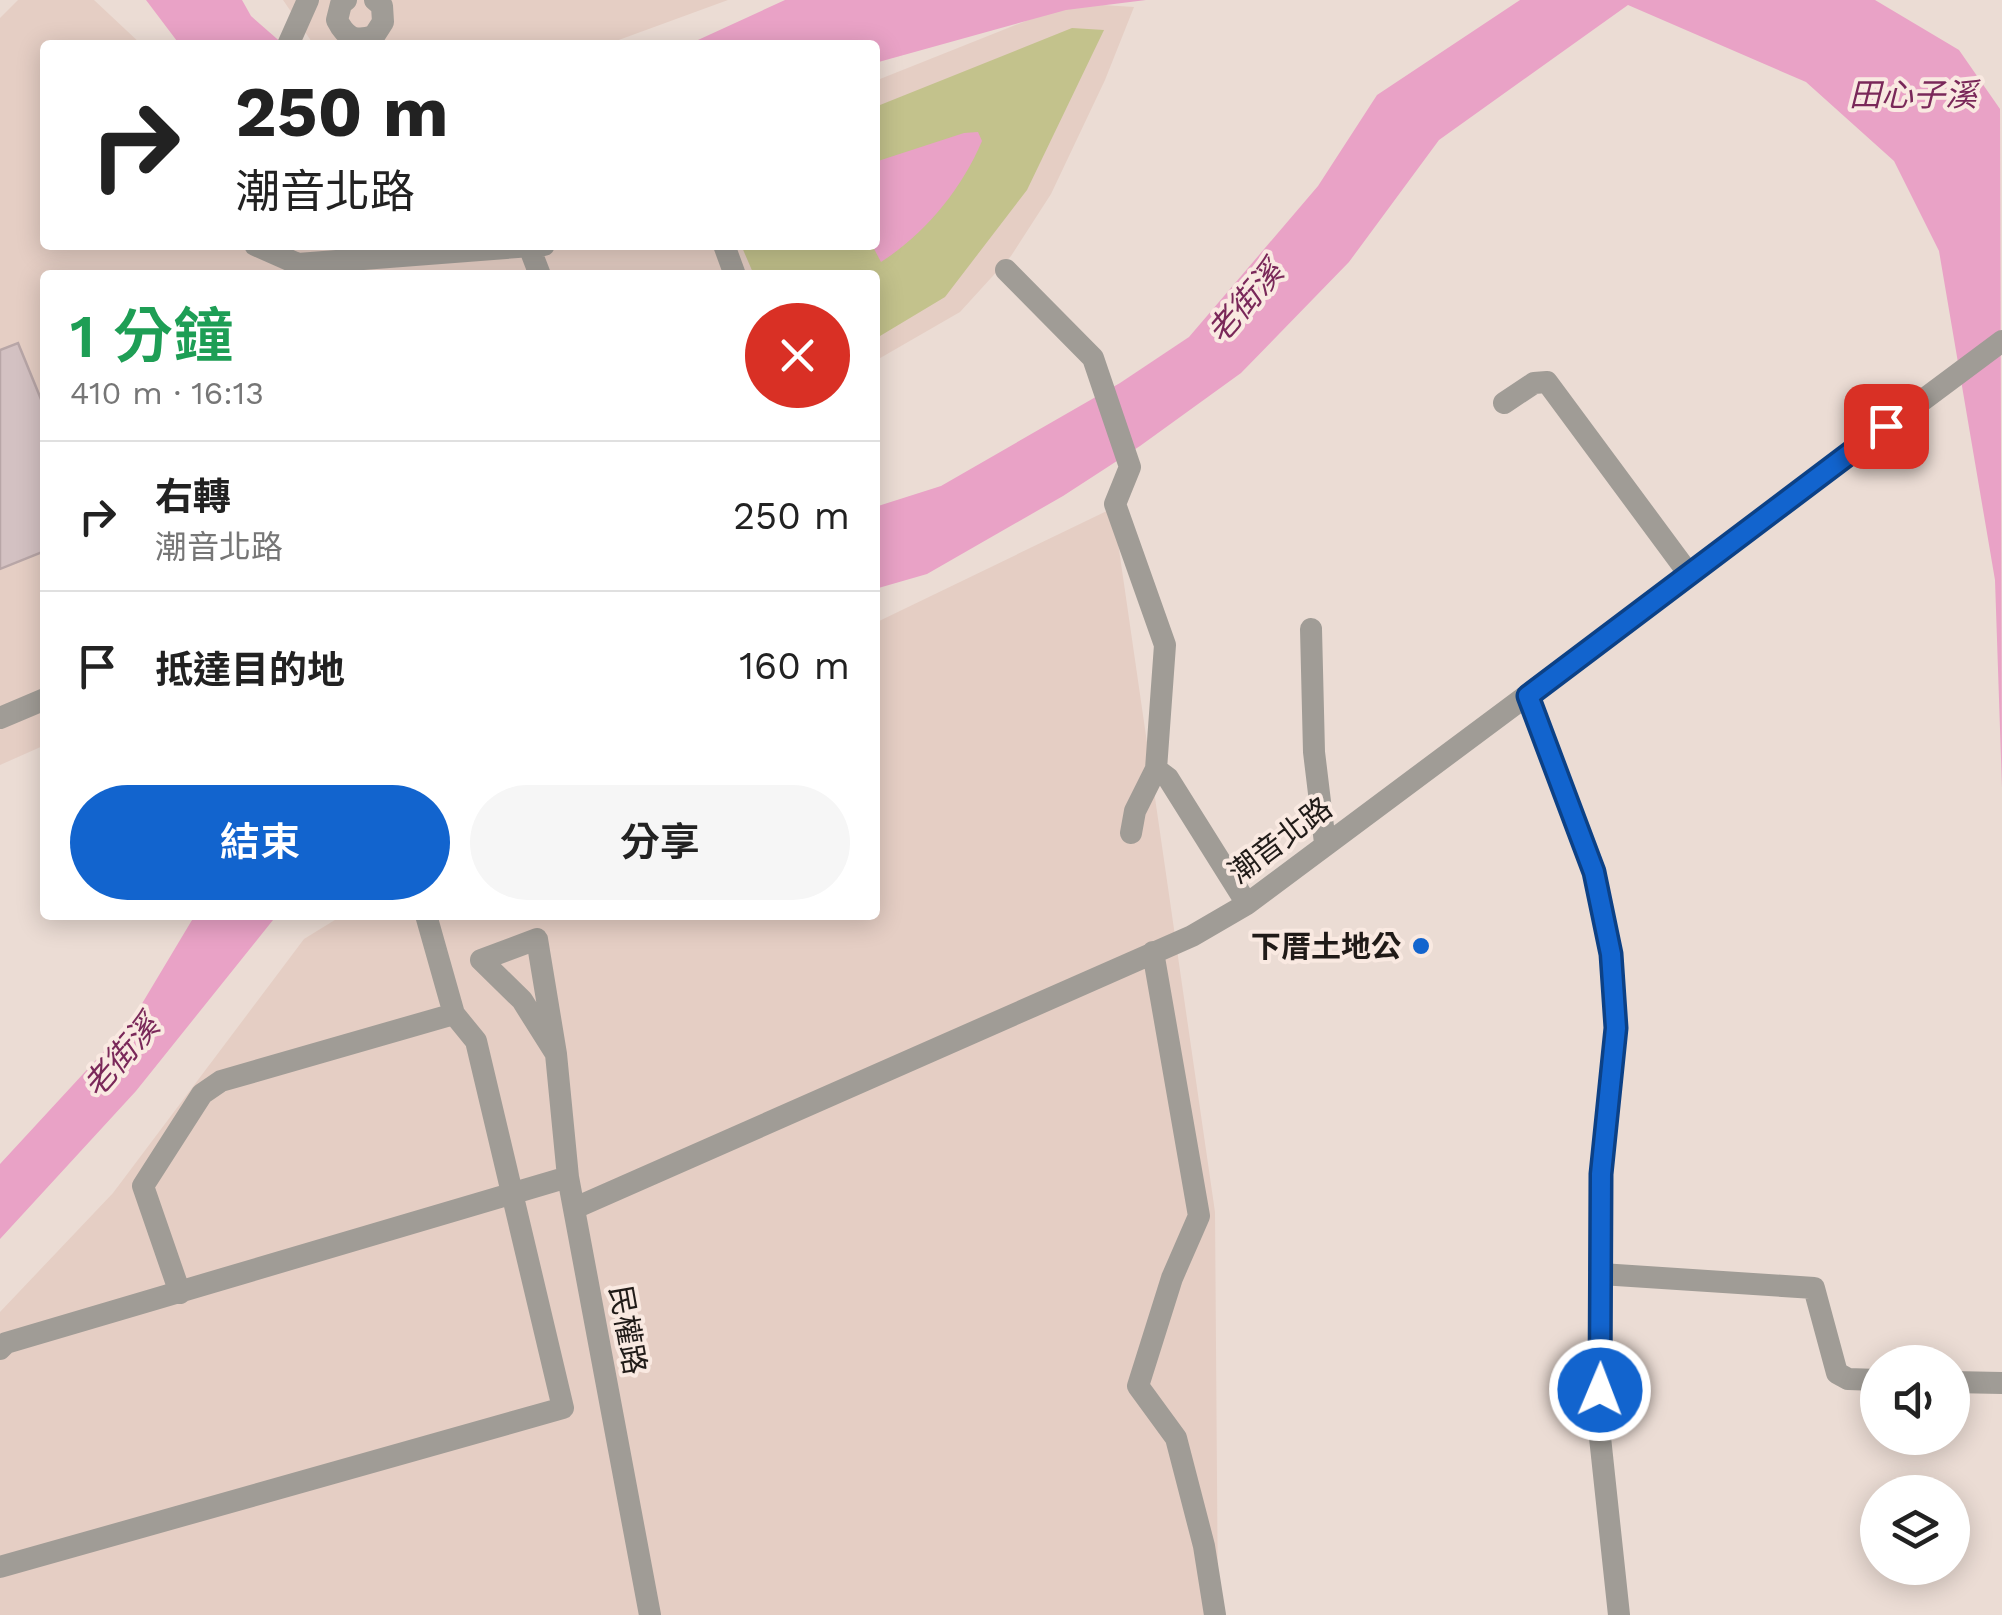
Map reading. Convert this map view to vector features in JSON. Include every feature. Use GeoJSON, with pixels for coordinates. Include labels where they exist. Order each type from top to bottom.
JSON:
{"type":"FeatureCollection","features":[{"type":"Feature","properties":{"kind":"street"},"geometry":{"type":"LineString","coordinates":[[290,40],[308,0]]}},
{"type":"Feature","properties":{"kind":"street"},"geometry":{"type":"LineString","coordinates":[[346,0],[337,20],[344,34],[359,40],[374,36],[383,22],[382,6],[375,0]]}},
{"type":"Feature","properties":{"kind":"street"},"geometry":{"type":"LineString","coordinates":[[267,250],[298,264],[495,250]]}},
{"type":"Feature","properties":{"kind":"street"},"geometry":{"type":"LineString","coordinates":[[1006,270],[1092,358],[1130,467],[1115,504],[1165,645],[1156,769],[1135,810],[1132,833]]}},
{"type":"Feature","properties":{"kind":"street","name":"潮音北路"},"geometry":{"type":"LineString","coordinates":[[576,1208],[1192,936],[1247,904],[2002,341]]}},
{"type":"Feature","properties":{"kind":"street"},"geometry":{"type":"LineString","coordinates":[[1504,403],[1534,383],[1547,382],[1689,574]]}},
{"type":"Feature","properties":{"kind":"street"},"geometry":{"type":"LineString","coordinates":[[1312,628],[1314,752],[1325,843]]}},
{"type":"Feature","properties":{"kind":"street"},"geometry":{"type":"LineString","coordinates":[[1528,696],[1594,872],[1611,954],[1616,1028],[1601,1174],[1599,1428],[1619,1615]]}},
{"type":"Feature","properties":{"kind":"street"},"geometry":{"type":"LineString","coordinates":[[0,718],[40,701]]}},
{"type":"Feature","properties":{"kind":"street"},"geometry":{"type":"LineString","coordinates":[[1156,769],[1168,778],[1247,904]]}},
{"type":"Feature","properties":{"kind":"street"},"geometry":{"type":"LineString","coordinates":[[0,1566],[563,1408],[476,1041],[454,1014],[427,920]]}},
{"type":"Feature","properties":{"kind":"street","name":"民權路"},"geometry":{"type":"LineString","coordinates":[[556,1054],[522,1000],[481,960],[537,939],[556,1054],[568,1177],[650,1615]]}},
{"type":"Feature","properties":{"kind":"street"},"geometry":{"type":"LineString","coordinates":[[1153,952],[1199,1216],[1172,1278],[1138,1386],[1176,1438],[1204,1546],[1214,1615]]}},
{"type":"Feature","properties":{"kind":"street"},"geometry":{"type":"LineString","coordinates":[[180,1292],[143,1186],[202,1094],[221,1081],[454,1014]]}},
{"type":"Feature","properties":{"kind":"street"},"geometry":{"type":"LineString","coordinates":[[0,1349],[6,1343],[568,1177]]}},
{"type":"Feature","properties":{"kind":"street"},"geometry":{"type":"LineString","coordinates":[[1601,1274],[1814,1288],[1836,1374],[1860,1380]]}},
{"type":"Feature","properties":{"kind":"street"},"geometry":{"type":"LineString","coordinates":[[1970,1382],[2002,1382]]}},
{"type":"Feature","properties":{"kind":"shaded area"},"geometry":{"type":"Polygon","coordinates":[[[18,0],[94,0],[137,40],[40,40],[40,250],[880,250],[880,79],[1071,3],[1134,7],[1105,80],[1051,194],[1011,256],[960,312],[880,358],[880,270],[40,270],[40,747],[0,765],[0,18],[18,0]]]}},
{"type":"Feature","properties":{"kind":"shaded area"},"geometry":{"type":"Polygon","coordinates":[[[283,0],[728,0],[619,40],[311,40],[283,0]]]}},
{"type":"Feature","properties":{"kind":"shaded area"},"geometry":{"type":"Polygon","coordinates":[[[1072,28],[1104,30],[1027,190],[945,297],[880,336],[880,270],[752,270],[743,250],[880,250],[880,105],[1072,28]]]}},
{"type":"Feature","properties":{"kind":"shaded area"},"geometry":{"type":"Polygon","coordinates":[[[1113,508],[1215,1212],[1218,1615],[0,1615],[0,1312],[113,1193],[304,939],[335,920],[880,920],[880,621],[1113,508]]]}},
{"type":"Feature","properties":{"kind":"water"},"geometry":{"type":"Polygon","coordinates":[[[146,0],[242,0],[251,16],[278,40],[176,40],[146,0]]]}},
{"type":"Feature","properties":{"kind":"water"},"geometry":{"type":"Polygon","coordinates":[[[785,0],[1146,0],[1066,10],[880,62],[880,40],[698,40],[785,0]]]}},
{"type":"Feature","properties":{"kind":"water"},"geometry":{"type":"Polygon","coordinates":[[[1520,0],[1875,0],[1959,50],[2000,109],[2002,788],[1995,580],[1939,251],[1894,161],[1806,82],[1628,5],[1439,140],[1349,262],[1241,373],[1063,496],[927,574],[880,588],[880,505],[941,486],[1120,383],[1189,337],[1318,186],[1377,95],[1520,0]]]}},
{"type":"Feature","properties":{"kind":"water"},"geometry":{"type":"Polygon","coordinates":[[[978,132],[982,141],[952,193],[927,224],[881,262],[875,250],[880,250],[880,160],[978,132]]]}},
{"type":"Feature","properties":{"kind":"water","name":"老街溪"},"geometry":{"type":"Polygon","coordinates":[[[192,920],[273,920],[136,1091],[0,1239],[0,1164],[131,1022],[192,920]]]}},
{"type":"Feature","properties":{"kind":"building"},"geometry":{"type":"Polygon","coordinates":[[[18,343],[40,397],[40,553],[0,569],[0,350],[18,343]]]}},
{"type":"Feature","properties":{"kind":"place","name":"下厝土地公"},"geometry":{"type":"Point","coordinates":[1421,946]}},
{"type":"Feature","properties":{"kind":"route"},"geometry":{"type":"LineString","coordinates":[[1600,1390],[1601,1174],[1616,1028],[1611,954],[1594,872],[1528,696],[1886,426]]}},
{"type":"Feature","properties":{"kind":"water label","name":"田心子溪"},"geometry":{"type":"Point","coordinates":[1913,95]}}]}
